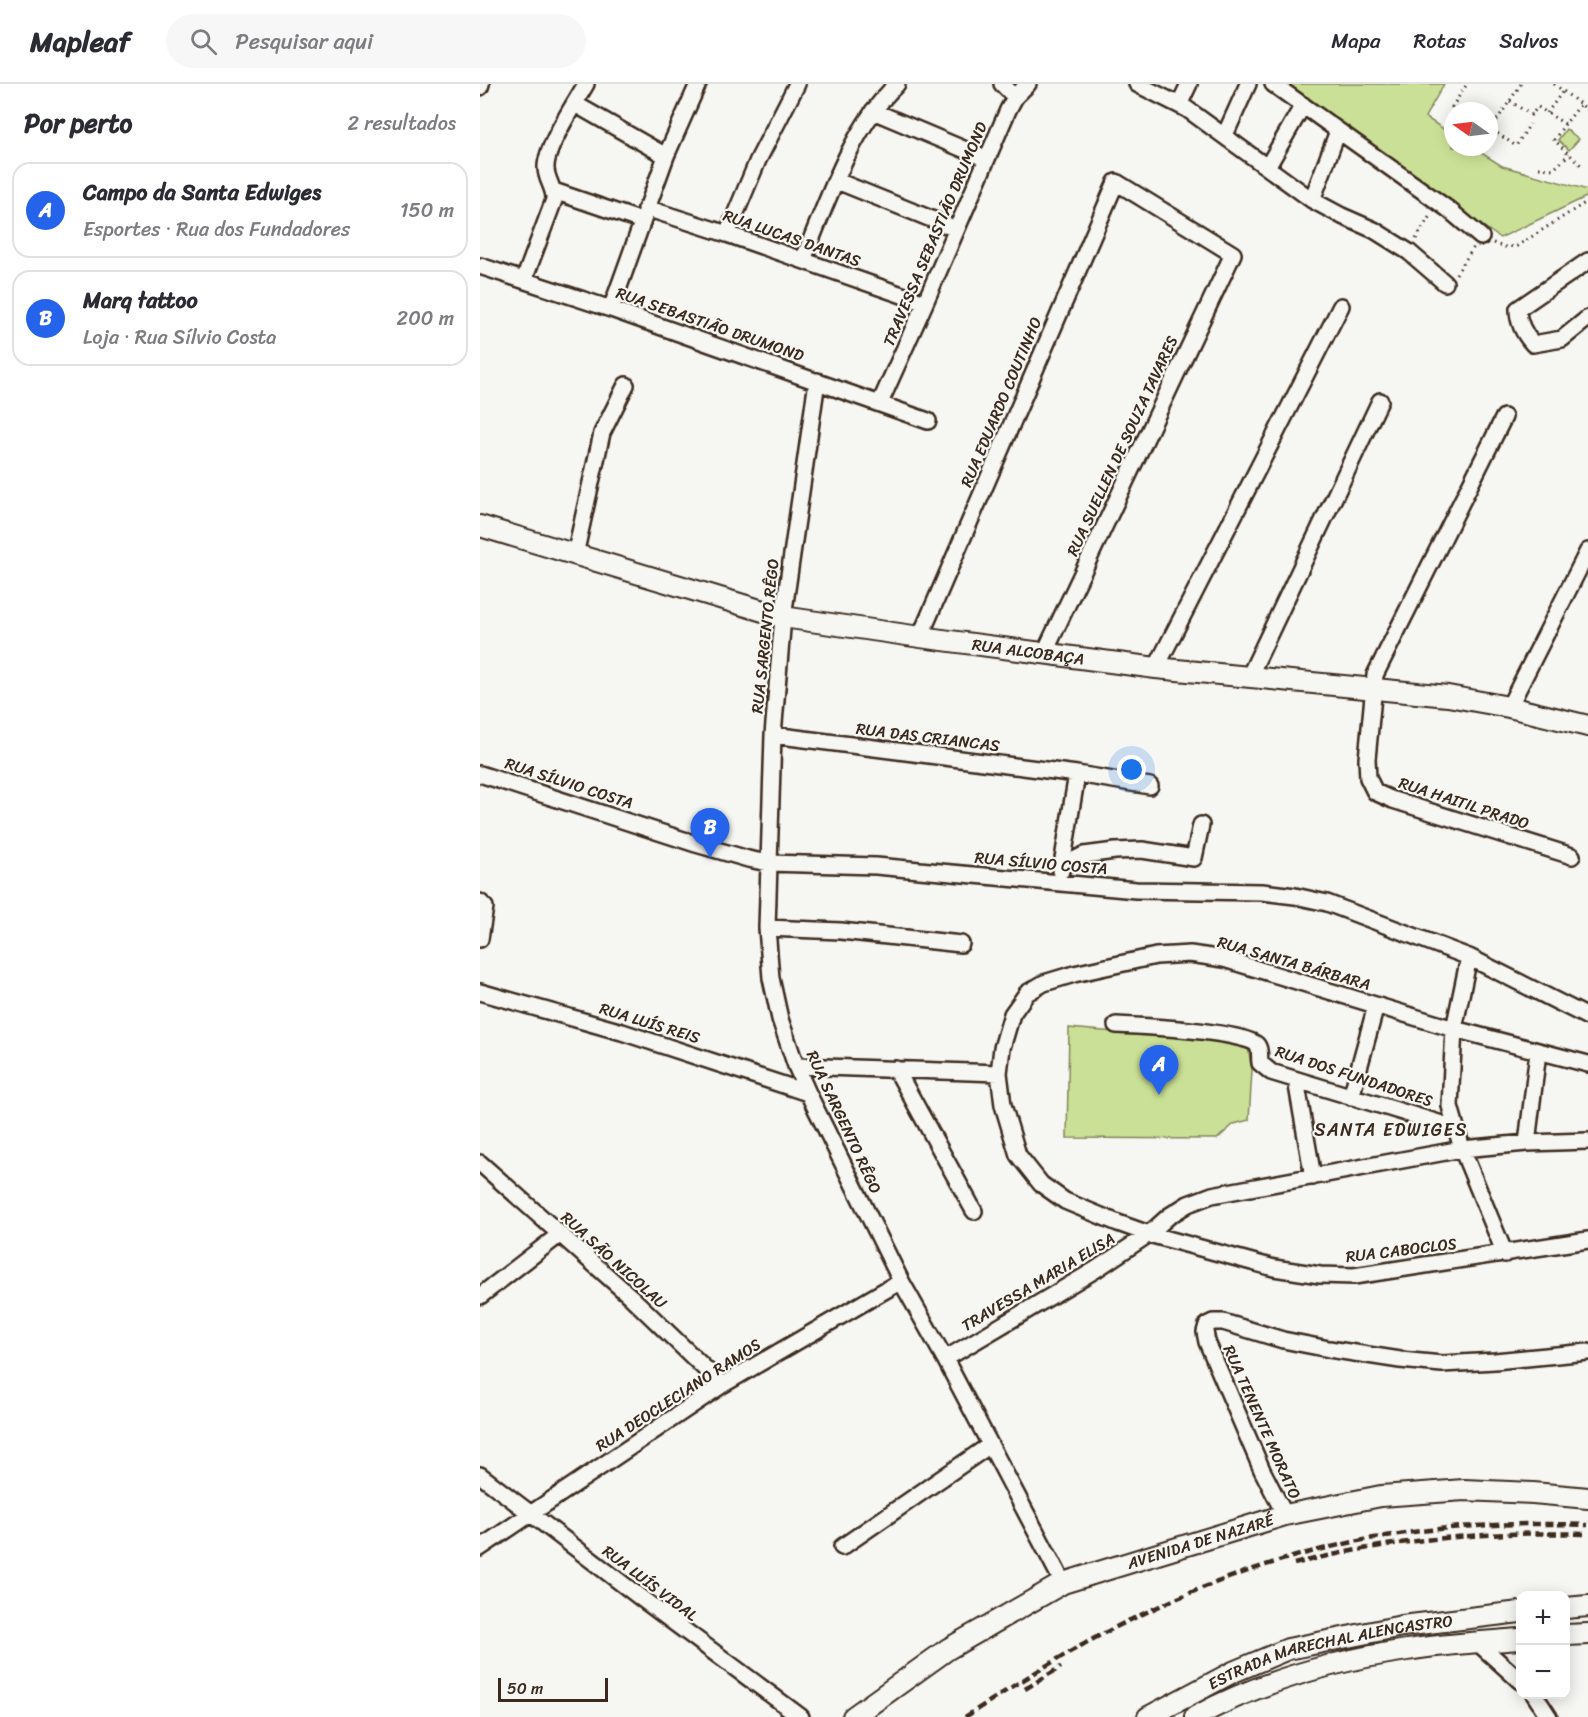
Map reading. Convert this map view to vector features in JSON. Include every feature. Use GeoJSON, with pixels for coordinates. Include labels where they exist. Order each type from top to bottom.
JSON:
{"type":"FeatureCollection","features":[{"type":"Feature","properties":{"kind":"main road","name":"RUA ALCOBAÇA"},"geometry":{"type":"LineString","coordinates":[[480,526],[783,617],[1156,668],[1448,696],[1509,706],[1588,726]]}},
{"type":"Feature","properties":{"kind":"main road","name":"AVENIDA DE NAZARÉ"},"geometry":{"type":"LineString","coordinates":[[853,1717],[948,1649],[1063,1583],[1285,1515],[1381,1496],[1464,1490],[1588,1498]]}},
{"type":"Feature","properties":{"kind":"main road"},"geometry":{"type":"LineString","coordinates":[[1570,1608],[1588,1606]]}},
{"type":"Feature","properties":{"kind":"main road","name":"ESTRADA MARECHAL ALENCASTRO"},"geometry":{"type":"LineString","coordinates":[[1148,1717],[1233,1672],[1288,1649],[1402,1626],[1516,1613]]}},
{"type":"Feature","properties":{"kind":"main road"},"geometry":{"type":"LineString","coordinates":[[1482,1616],[1495,1620],[1500,1628],[1499,1632],[1484,1642]]}},
{"type":"Feature","properties":{"kind":"main road"},"geometry":{"type":"LineString","coordinates":[[1570,1635],[1588,1634]]}},
{"type":"Feature","properties":{"kind":"main road","name":"ESTRADA MARECHAL ALENCASTRO"},"geometry":{"type":"LineString","coordinates":[[1195,1717],[1263,1685],[1307,1670],[1409,1649],[1516,1639]]}},
{"type":"Feature","properties":{"kind":"street"},"geometry":{"type":"LineString","coordinates":[[524,280],[537,242],[548,219],[554,191],[546,169],[547,159],[586,84]]}},
{"type":"Feature","properties":{"kind":"street"},"geometry":{"type":"LineString","coordinates":[[611,309],[666,156],[698,84]]}},
{"type":"Feature","properties":{"kind":"street"},"geometry":{"type":"LineString","coordinates":[[727,234],[758,160],[797,84]]}},
{"type":"Feature","properties":{"kind":"street"},"geometry":{"type":"LineString","coordinates":[[802,260],[855,142],[873,111],[897,84]]}},
{"type":"Feature","properties":{"kind":"street"},"geometry":{"type":"LineString","coordinates":[[1002,84],[1015,97]]}},
{"type":"Feature","properties":{"kind":"street","name":"TRAVESSA SEBASTIÃO DRUMOND"},"geometry":{"type":"LineString","coordinates":[[880,403],[1015,97],[1028,84]]}},
{"type":"Feature","properties":{"kind":"street"},"geometry":{"type":"LineString","coordinates":[[1137,84],[1179,105],[1225,135],[1312,200],[1374,230],[1409,252],[1445,283]]}},
{"type":"Feature","properties":{"kind":"street"},"geometry":{"type":"LineString","coordinates":[[1179,105],[1189,84]]}},
{"type":"Feature","properties":{"kind":"street"},"geometry":{"type":"LineString","coordinates":[[1225,135],[1248,84]]}},
{"type":"Feature","properties":{"kind":"street"},"geometry":{"type":"LineString","coordinates":[[1273,84],[1438,202],[1481,237]]}},
{"type":"Feature","properties":{"kind":"street"},"geometry":{"type":"LineString","coordinates":[[575,104],[666,156]]}},
{"type":"Feature","properties":{"kind":"street"},"geometry":{"type":"LineString","coordinates":[[1268,166],[1303,105]]}},
{"type":"Feature","properties":{"kind":"street"},"geometry":{"type":"LineString","coordinates":[[873,111],[987,159]]}},
{"type":"Feature","properties":{"kind":"street"},"geometry":{"type":"LineString","coordinates":[[1312,200],[1338,130]]}},
{"type":"Feature","properties":{"kind":"street"},"geometry":{"type":"LineString","coordinates":[[837,181],[956,229]]}},
{"type":"Feature","properties":{"kind":"street","name":"RUA EDUARDO COUTINHO"},"geometry":{"type":"LineString","coordinates":[[920,637],[1116,182],[1233,254]]}},
{"type":"Feature","properties":{"kind":"street","name":"RUA LUCAS DANTAS"},"geometry":{"type":"LineString","coordinates":[[554,191],[727,234],[926,303]]}},
{"type":"Feature","properties":{"kind":"street","name":"RUA SUELLEN DE SOUZA TAVARES"},"geometry":{"type":"LineString","coordinates":[[1044,654],[1233,254]]}},
{"type":"Feature","properties":{"kind":"street"},"geometry":{"type":"LineString","coordinates":[[1588,261],[1518,309],[1518,317],[1525,334],[1533,344],[1562,339],[1588,318]]}},
{"type":"Feature","properties":{"kind":"street","name":"RUA SEBASTIÃO DRUMOND"},"geometry":{"type":"LineString","coordinates":[[480,266],[611,309],[928,421]]}},
{"type":"Feature","properties":{"kind":"street"},"geometry":{"type":"LineString","coordinates":[[1156,668],[1341,306]]}},
{"type":"Feature","properties":{"kind":"street","name":"RUA SARGENTO RÊGO"},"geometry":{"type":"LineString","coordinates":[[817,381],[783,617],[773,735],[766,928],[771,978],[780,1018],[808,1093],[901,1281],[945,1359],[1063,1583]]}},
{"type":"Feature","properties":{"kind":"street"},"geometry":{"type":"LineString","coordinates":[[575,555],[602,433],[626,385]]}},
{"type":"Feature","properties":{"kind":"street"},"geometry":{"type":"LineString","coordinates":[[1249,677],[1380,401]]}},
{"type":"Feature","properties":{"kind":"street"},"geometry":{"type":"LineString","coordinates":[[1374,690],[1375,675],[1504,417]]}},
{"type":"Feature","properties":{"kind":"street"},"geometry":{"type":"LineString","coordinates":[[1509,706],[1588,551]]}},
{"type":"Feature","properties":{"kind":"street","name":"RUA HAITIL PRADO"},"geometry":{"type":"LineString","coordinates":[[1374,690],[1367,759],[1368,778],[1375,792],[1393,800],[1572,856]]}},
{"type":"Feature","properties":{"kind":"street","name":"RUA DAS CRIANCAS"},"geometry":{"type":"LineString","coordinates":[[773,735],[1077,774],[1150,786]]}},
{"type":"Feature","properties":{"kind":"street","name":"RUA SÍLVIO COSTA"},"geometry":{"type":"LineString","coordinates":[[480,774],[696,844],[768,863],[876,866],[1136,890],[1262,892],[1327,903],[1469,957],[1588,1017]]}},
{"type":"Feature","properties":{"kind":"street"},"geometry":{"type":"LineString","coordinates":[[1059,883],[1077,774]]}},
{"type":"Feature","properties":{"kind":"street"},"geometry":{"type":"LineString","coordinates":[[1062,866],[1083,855],[1116,851],[1142,850],[1194,858],[1201,825]]}},
{"type":"Feature","properties":{"kind":"street"},"geometry":{"type":"LineString","coordinates":[[480,902],[485,907],[486,915],[480,939]]}},
{"type":"Feature","properties":{"kind":"street"},"geometry":{"type":"LineString","coordinates":[[766,928],[841,931],[961,944]]}},
{"type":"Feature","properties":{"kind":"street","name":"RUA SANTA BÁRBARA"},"geometry":{"type":"LineString","coordinates":[[1149,1234],[1065,1201],[1041,1184],[1018,1155],[1003,1104],[999,1073],[1002,1048],[1012,1014],[1027,993],[1044,983],[1156,956],[1190,954],[1224,959],[1454,1029],[1588,1064]]}},
{"type":"Feature","properties":{"kind":"street"},"geometry":{"type":"LineString","coordinates":[[1469,957],[1454,1029],[1450,1106],[1462,1149],[1505,1254]]}},
{"type":"Feature","properties":{"kind":"street","name":"RUA LUÍS REIS"},"geometry":{"type":"LineString","coordinates":[[480,992],[622,1032],[808,1093]]}},
{"type":"Feature","properties":{"kind":"street"},"geometry":{"type":"LineString","coordinates":[[1351,1097],[1376,1006]]}},
{"type":"Feature","properties":{"kind":"street","name":"RUA DOS FUNDADORES"},"geometry":{"type":"LineString","coordinates":[[1116,1025],[1196,1031],[1244,1038],[1257,1044],[1260,1064],[1264,1068],[1296,1080],[1455,1128]]}},
{"type":"Feature","properties":{"kind":"street"},"geometry":{"type":"LineString","coordinates":[[1527,1143],[1538,1052]]}},
{"type":"Feature","properties":{"kind":"street"},"geometry":{"type":"LineString","coordinates":[[796,1066],[999,1073]]}},
{"type":"Feature","properties":{"kind":"street"},"geometry":{"type":"LineString","coordinates":[[896,1069],[974,1211]]}},
{"type":"Feature","properties":{"kind":"street"},"geometry":{"type":"LineString","coordinates":[[1296,1080],[1313,1177]]}},
{"type":"Feature","properties":{"kind":"street","name":"TRAVESSA MARIA ELISA"},"geometry":{"type":"LineString","coordinates":[[945,1359],[1030,1310],[1149,1234],[1169,1216],[1188,1204],[1212,1195],[1462,1149],[1527,1143],[1588,1141]]}},
{"type":"Feature","properties":{"kind":"street","name":"RUA SÃO NICOLAU"},"geometry":{"type":"LineString","coordinates":[[480,1163],[631,1297],[722,1385]]}},
{"type":"Feature","properties":{"kind":"street","name":"RUA CABOCLOS"},"geometry":{"type":"LineString","coordinates":[[1149,1234],[1274,1268],[1320,1275],[1354,1275],[1588,1240]]}},
{"type":"Feature","properties":{"kind":"street"},"geometry":{"type":"LineString","coordinates":[[480,1296],[559,1235]]}},
{"type":"Feature","properties":{"kind":"street","name":"RUA DEOCLECIANO RAMOS"},"geometry":{"type":"LineString","coordinates":[[480,1548],[722,1385],[901,1281]]}},
{"type":"Feature","properties":{"kind":"street","name":"RUA TENENTE MORATO"},"geometry":{"type":"LineString","coordinates":[[1285,1515],[1262,1470],[1207,1342],[1204,1332],[1207,1325],[1213,1322],[1223,1322],[1283,1340],[1329,1349],[1442,1364],[1588,1352]]}},
{"type":"Feature","properties":{"kind":"street"},"geometry":{"type":"LineString","coordinates":[[842,1546],[990,1445]]}},
{"type":"Feature","properties":{"kind":"street","name":"RUA LUÍS VIDAL"},"geometry":{"type":"LineString","coordinates":[[480,1475],[801,1717]]}},
{"type":"Feature","properties":{"kind":"street"},"geometry":{"type":"LineString","coordinates":[[1484,1642],[1516,1676]]}},
{"type":"Feature","properties":{"kind":"street"},"geometry":{"type":"LineString","coordinates":[[1537,1699],[1549,1717]]}},
{"type":"Feature","properties":{"kind":"path"},"geometry":{"type":"LineString","coordinates":[[1455,102],[1467,84]]}},
{"type":"Feature","properties":{"kind":"path"},"geometry":{"type":"LineString","coordinates":[[1498,119],[1521,84]]}},
{"type":"Feature","properties":{"kind":"path"},"geometry":{"type":"LineString","coordinates":[[1554,84],[1588,110]]}},
{"type":"Feature","properties":{"kind":"path"},"geometry":{"type":"LineString","coordinates":[[1547,113],[1563,91]]}},
{"type":"Feature","properties":{"kind":"path"},"geometry":{"type":"LineString","coordinates":[[1510,101],[1531,115],[1538,107],[1565,124]]}},
{"type":"Feature","properties":{"kind":"path"},"geometry":{"type":"LineString","coordinates":[[1581,104],[1554,140],[1582,166]]}},
{"type":"Feature","properties":{"kind":"path"},"geometry":{"type":"LineString","coordinates":[[1498,134],[1515,146],[1530,124]]}},
{"type":"Feature","properties":{"kind":"path"},"geometry":{"type":"LineString","coordinates":[[1539,168],[1554,169],[1569,154]]}},
{"type":"Feature","properties":{"kind":"path"},"geometry":{"type":"LineString","coordinates":[[1445,283],[1454,277],[1481,237],[1504,247],[1517,246],[1588,201]]}},
{"type":"Feature","properties":{"kind":"path"},"geometry":{"type":"LineString","coordinates":[[1409,252],[1438,202]]}},
{"type":"Feature","properties":{"kind":"green space"},"geometry":{"type":"Polygon","coordinates":[[[1284,84],[1444,84],[1425,117],[1444,129],[1444,156],[1486,156],[1502,166],[1588,190],[1588,196],[1500,238],[1284,84]]]}},
{"type":"Feature","properties":{"kind":"green space"},"geometry":{"type":"Polygon","coordinates":[[[1566,129],[1579,139],[1569,150],[1558,140],[1566,129]]]}},
{"type":"Feature","properties":{"kind":"green space"},"geometry":{"type":"Polygon","coordinates":[[[1069,1028],[1218,1041],[1248,1047],[1252,1070],[1249,1120],[1234,1124],[1217,1139],[1067,1138],[1069,1028]]]}},
{"type":"Feature","properties":{"kind":"railway"},"geometry":{"type":"LineString","coordinates":[[965,1717],[1059,1658],[1118,1626],[1233,1576],[1289,1558],[1404,1533],[1524,1524],[1588,1525]]}},
{"type":"Feature","properties":{"kind":"railway"},"geometry":{"type":"LineString","coordinates":[[1294,1564],[1366,1548],[1440,1538],[1513,1534],[1588,1534]]}},
{"type":"Feature","properties":{"kind":"railway"},"geometry":{"type":"LineString","coordinates":[[1025,1689],[1061,1667]]}},
{"type":"Feature","properties":{"kind":"place","name":"Marq tattoo"},"geometry":{"type":"Point","coordinates":[710,858]}},
{"type":"Feature","properties":{"kind":"place","name":"Campo da Santa Edwiges"},"geometry":{"type":"Point","coordinates":[1159,1095]}},
{"type":"Feature","properties":{"kind":"district","name":"SANTA EDWIGES"},"geometry":{"type":"Point","coordinates":[1391,1130]}}]}
